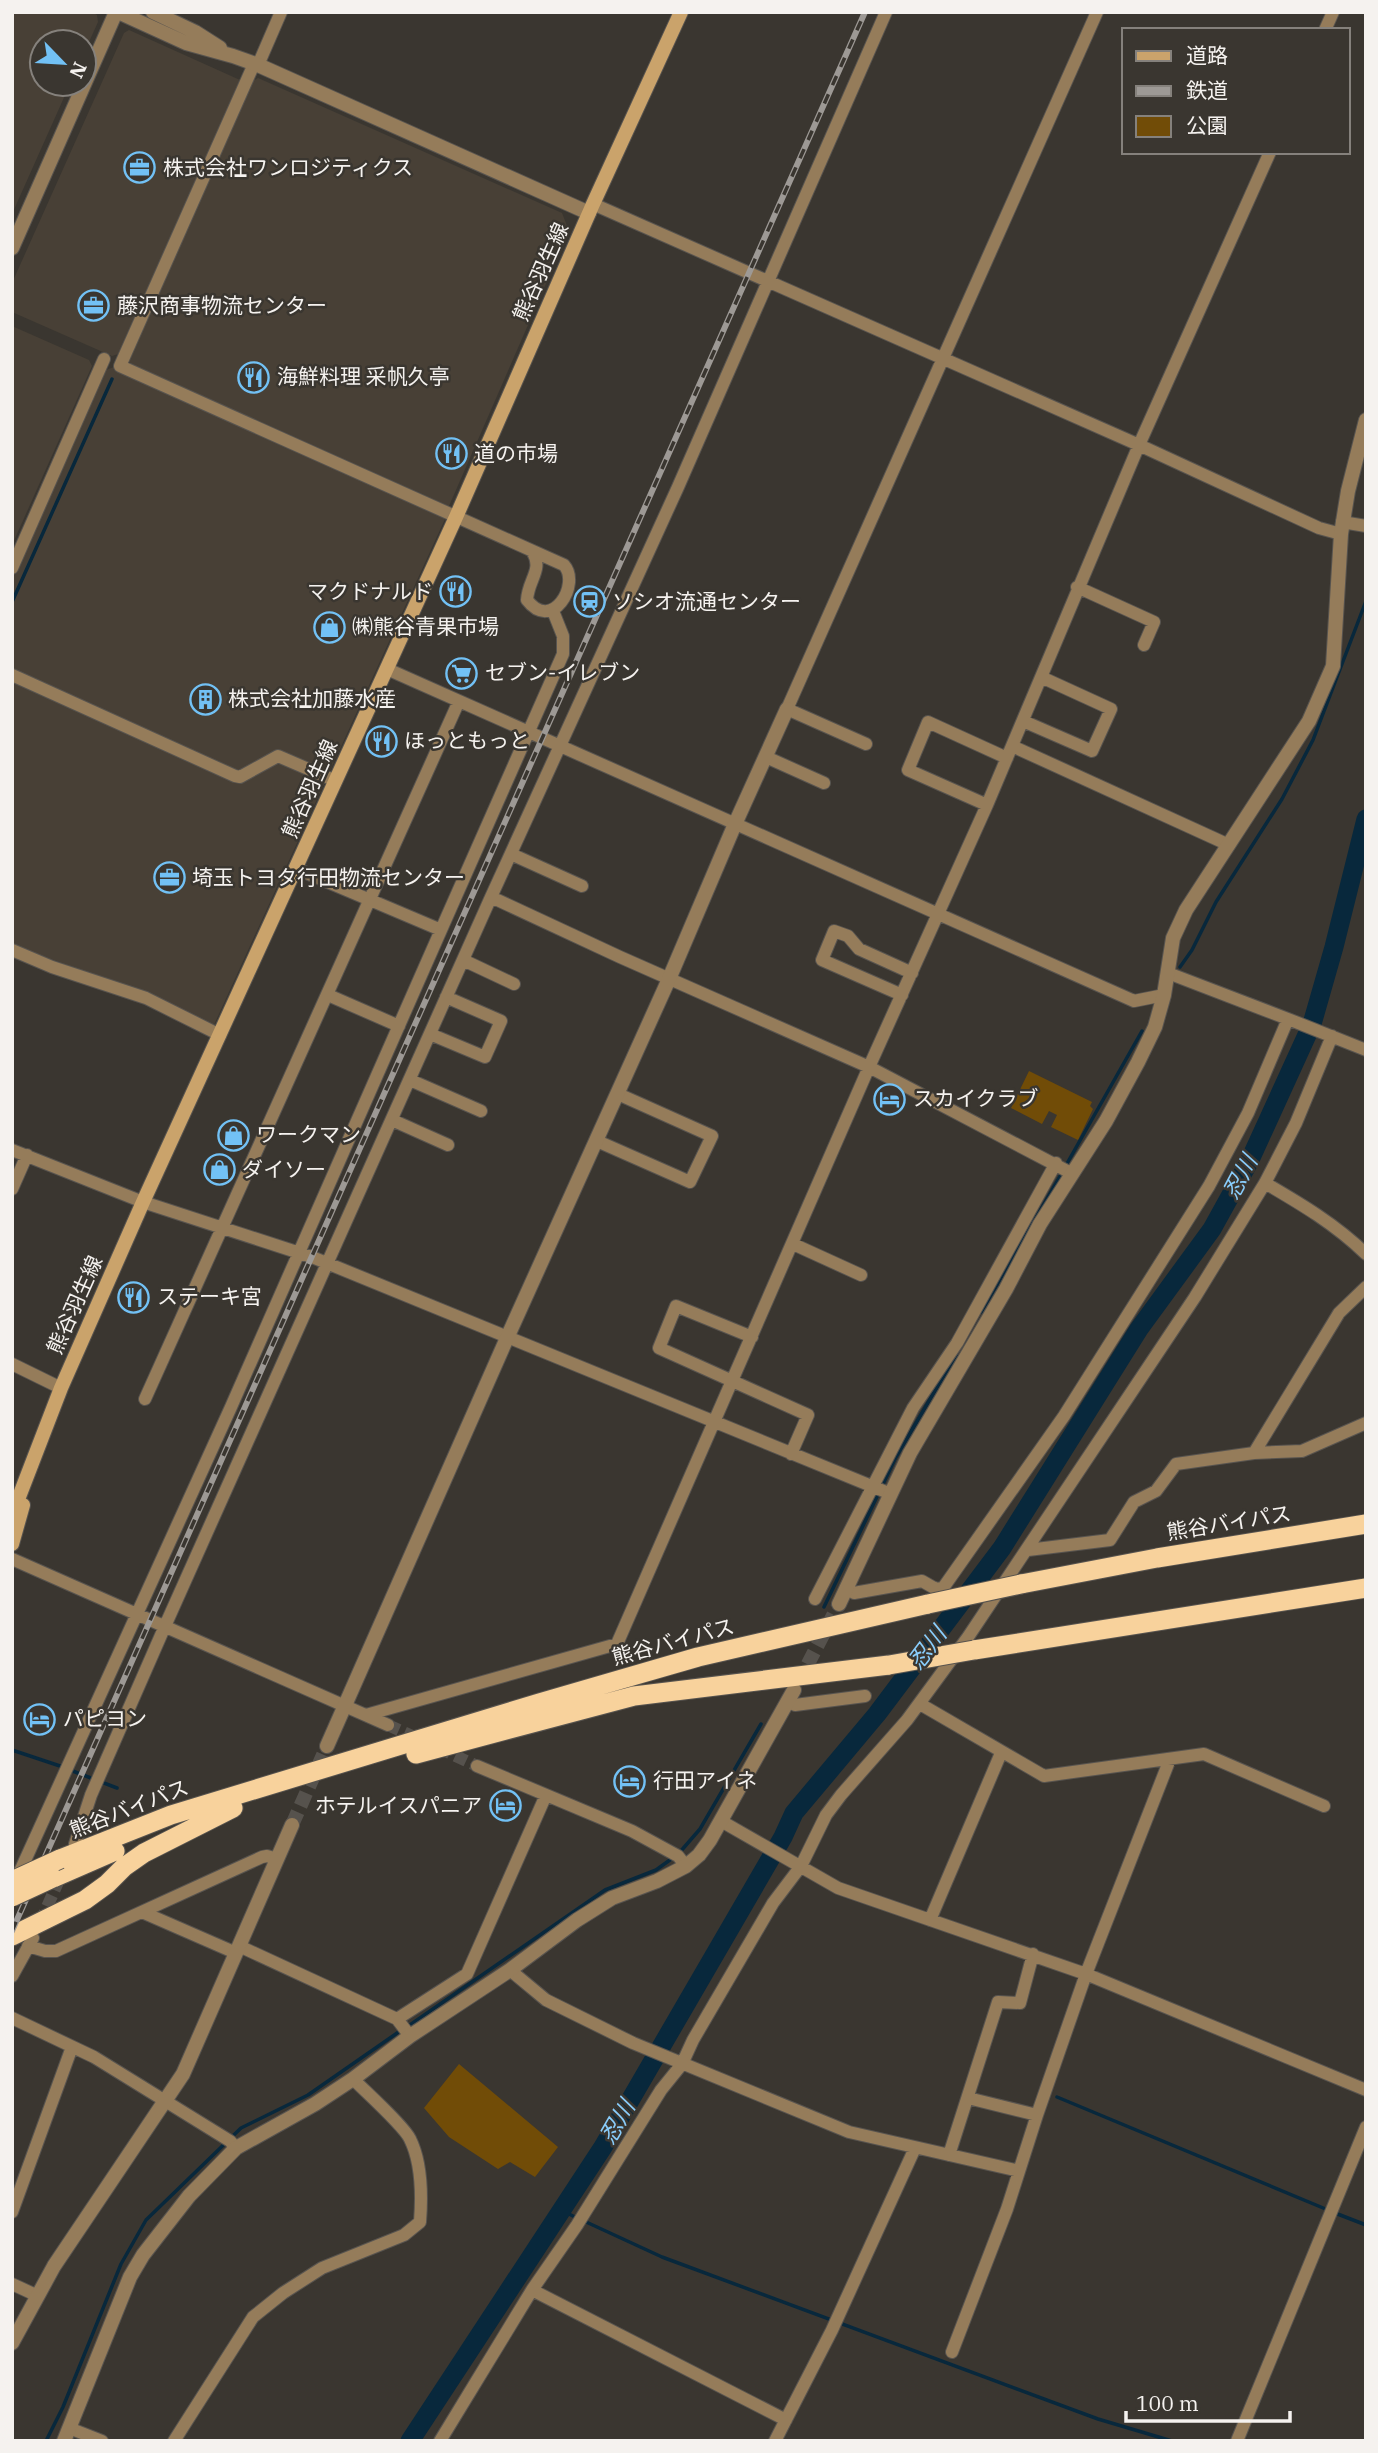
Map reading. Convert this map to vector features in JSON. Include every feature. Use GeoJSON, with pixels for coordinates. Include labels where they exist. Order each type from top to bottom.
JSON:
{"type":"FeatureCollection","features":[{"type":"Feature","properties":{"kind":"highway","name":"熊谷バイパス"},"geometry":{"type":"LineString","coordinates":[[12,1881],[171,1815],[698,1657],[1021,1584],[1157,1558],[1366,1524]]}},
{"type":"Feature","properties":{"kind":"highway","name":"熊谷バイパス"},"geometry":{"type":"LineString","coordinates":[[12,1897],[139,1840],[233,1808],[436,1748],[634,1696],[889,1665],[1366,1588]]}},
{"type":"Feature","properties":{"kind":"highway"},"geometry":{"type":"LineString","coordinates":[[27,1937],[85,1900],[144,1853],[233,1808]]}},
{"type":"Feature","properties":{"kind":"main road","name":"熊谷羽生線"},"geometry":{"type":"LineString","coordinates":[[12,1515],[61,1388],[143,1202],[297,869],[681,12]]}},
{"type":"Feature","properties":{"kind":"main road","name":"熊谷羽生線"},"geometry":{"type":"LineString","coordinates":[[12,1544],[27,1491],[30,1469]]}},
{"type":"Feature","properties":{"kind":"street"},"geometry":{"type":"LineString","coordinates":[[12,248],[117,12],[186,43],[256,65],[591,209],[767,281],[1139,445],[1319,528],[1366,526]]}},
{"type":"Feature","properties":{"kind":"street"},"geometry":{"type":"LineString","coordinates":[[153,12],[195,32],[233,56]]}},
{"type":"Feature","properties":{"kind":"street"},"geometry":{"type":"LineString","coordinates":[[281,12],[120,366],[564,565],[570,572],[570,581],[560,605],[553,611],[542,612],[527,600],[527,590],[537,569],[537,560],[532,551]]}},
{"type":"Feature","properties":{"kind":"street"},"geometry":{"type":"LineString","coordinates":[[75,1844],[91,1796],[166,1626],[558,747],[678,487],[886,12]]}},
{"type":"Feature","properties":{"kind":"street"},"geometry":{"type":"LineString","coordinates":[[327,1745],[1097,12]]}},
{"type":"Feature","properties":{"kind":"street"},"geometry":{"type":"LineString","coordinates":[[366,1715],[617,1644],[869,1067],[987,805],[1077,587],[1269,154]]}},
{"type":"Feature","properties":{"kind":"street"},"geometry":{"type":"LineString","coordinates":[[12,568],[104,359]]}},
{"type":"Feature","properties":{"kind":"street"},"geometry":{"type":"LineString","coordinates":[[839,1604],[913,1408],[957,1343],[1064,1169],[1106,1121],[1155,1027],[1164,995],[1173,938],[1186,910],[1310,721],[1333,666],[1341,528],[1366,420]]}},
{"type":"Feature","properties":{"kind":"street"},"geometry":{"type":"LineString","coordinates":[[1077,587],[1154,622],[1144,645]]}},
{"type":"Feature","properties":{"kind":"street"},"geometry":{"type":"LineString","coordinates":[[12,1888],[231,1407],[563,654],[563,636],[553,611]]}},
{"type":"Feature","properties":{"kind":"street"},"geometry":{"type":"LineString","coordinates":[[387,669],[1133,1001],[1164,995]]}},
{"type":"Feature","properties":{"kind":"street"},"geometry":{"type":"LineString","coordinates":[[12,675],[240,778],[278,756],[336,781]]}},
{"type":"Feature","properties":{"kind":"street"},"geometry":{"type":"LineString","coordinates":[[1023,721],[1092,751],[1111,709],[1041,677]]}},
{"type":"Feature","properties":{"kind":"street"},"geometry":{"type":"LineString","coordinates":[[145,1399],[459,701]]}},
{"type":"Feature","properties":{"kind":"street"},"geometry":{"type":"LineString","coordinates":[[788,709],[866,744]]}},
{"type":"Feature","properties":{"kind":"street"},"geometry":{"type":"LineString","coordinates":[[987,805],[908,770],[928,722],[1010,752],[1229,845]]}},
{"type":"Feature","properties":{"kind":"street"},"geometry":{"type":"LineString","coordinates":[[766,757],[824,783]]}},
{"type":"Feature","properties":{"kind":"street"},"geometry":{"type":"LineString","coordinates":[[511,854],[582,886]]}},
{"type":"Feature","properties":{"kind":"street"},"geometry":{"type":"LineString","coordinates":[[297,869],[441,930]]}},
{"type":"Feature","properties":{"kind":"street"},"geometry":{"type":"LineString","coordinates":[[491,897],[869,1067],[1064,1169]]}},
{"type":"Feature","properties":{"kind":"street"},"geometry":{"type":"LineString","coordinates":[[902,995],[822,960],[834,931],[848,936],[859,949],[912,973]]}},
{"type":"Feature","properties":{"kind":"street"},"geometry":{"type":"LineString","coordinates":[[12,950],[52,967],[146,998],[220,1035]]}},
{"type":"Feature","properties":{"kind":"street"},"geometry":{"type":"LineString","coordinates":[[463,960],[514,984]]}},
{"type":"Feature","properties":{"kind":"street"},"geometry":{"type":"LineString","coordinates":[[1168,973],[1366,1050]]}},
{"type":"Feature","properties":{"kind":"street"},"geometry":{"type":"LineString","coordinates":[[328,995],[399,1026]]}},
{"type":"Feature","properties":{"kind":"street"},"geometry":{"type":"LineString","coordinates":[[430,1034],[485,1058],[501,1021],[446,997]]}},
{"type":"Feature","properties":{"kind":"street"},"geometry":{"type":"LineString","coordinates":[[846,1588],[854,1593],[922,1581],[936,1589],[943,1588],[1064,1416],[1209,1186],[1248,1114],[1288,1019]]}},
{"type":"Feature","properties":{"kind":"street"},"geometry":{"type":"LineString","coordinates":[[440,2441],[532,2290],[580,2220],[679,2063],[826,1815],[920,1704],[1028,1550],[1195,1297],[1265,1183],[1296,1123],[1332,1036]]}},
{"type":"Feature","properties":{"kind":"street"},"geometry":{"type":"LineString","coordinates":[[410,1080],[481,1111]]}},
{"type":"Feature","properties":{"kind":"street"},"geometry":{"type":"LineString","coordinates":[[597,1141],[690,1182],[712,1136],[618,1094]]}},
{"type":"Feature","properties":{"kind":"street"},"geometry":{"type":"LineString","coordinates":[[392,1120],[448,1145]]}},
{"type":"Feature","properties":{"kind":"street"},"geometry":{"type":"LineString","coordinates":[[12,1150],[143,1202],[328,1264],[882,1490]]}},
{"type":"Feature","properties":{"kind":"street"},"geometry":{"type":"LineString","coordinates":[[12,1189],[27,1155]]}},
{"type":"Feature","properties":{"kind":"street"},"geometry":{"type":"LineString","coordinates":[[815,1599],[882,1490],[910,1453],[1006,1289],[1040,1224],[1064,1169]]}},
{"type":"Feature","properties":{"kind":"street"},"geometry":{"type":"LineString","coordinates":[[1265,1183],[1316,1213],[1345,1234],[1366,1254]]}},
{"type":"Feature","properties":{"kind":"street"},"geometry":{"type":"LineString","coordinates":[[793,1244],[861,1275]]}},
{"type":"Feature","properties":{"kind":"street"},"geometry":{"type":"LineString","coordinates":[[1254,1453],[1339,1313],[1366,1287]]}},
{"type":"Feature","properties":{"kind":"street"},"geometry":{"type":"LineString","coordinates":[[752,1337],[676,1306],[659,1348],[808,1415],[791,1454]]}},
{"type":"Feature","properties":{"kind":"street"},"geometry":{"type":"LineString","coordinates":[[12,1364],[61,1388]]}},
{"type":"Feature","properties":{"kind":"street"},"geometry":{"type":"LineString","coordinates":[[1028,1550],[1110,1540],[1134,1502],[1156,1491],[1176,1464],[1254,1453],[1302,1451],[1366,1423]]}},
{"type":"Feature","properties":{"kind":"street"},"geometry":{"type":"LineString","coordinates":[[12,1559],[388,1725]]}},
{"type":"Feature","properties":{"kind":"street"},"geometry":{"type":"LineString","coordinates":[[791,1696],[795,1705],[865,1696]]}},
{"type":"Feature","properties":{"kind":"street"},"geometry":{"type":"LineString","coordinates":[[102,2441],[66,2435],[130,2277],[143,2255],[189,2196],[236,2148],[315,2104],[353,2079],[409,2035],[510,1970],[577,1920],[612,1898],[657,1881],[682,1861],[699,1855],[791,1696]]}},
{"type":"Feature","properties":{"kind":"street"},"geometry":{"type":"LineString","coordinates":[[920,1704],[1044,1776],[1204,1754],[1324,1806]]}},
{"type":"Feature","properties":{"kind":"street"},"geometry":{"type":"LineString","coordinates":[[930,1920],[1001,1753]]}},
{"type":"Feature","properties":{"kind":"street"},"geometry":{"type":"LineString","coordinates":[[953,2352],[1007,2209],[1086,1974],[1170,1759]]}},
{"type":"Feature","properties":{"kind":"street"},"geometry":{"type":"LineString","coordinates":[[477,1766],[632,1831],[682,1861]]}},
{"type":"Feature","properties":{"kind":"street"},"geometry":{"type":"LineString","coordinates":[[399,2021],[467,1974],[546,1795]]}},
{"type":"Feature","properties":{"kind":"street"},"geometry":{"type":"LineString","coordinates":[[721,1821],[838,1888],[1086,1974],[1366,2090]]}},
{"type":"Feature","properties":{"kind":"street"},"geometry":{"type":"LineString","coordinates":[[12,2343],[76,2231],[183,2074],[292,1825]]}},
{"type":"Feature","properties":{"kind":"street"},"geometry":{"type":"LineString","coordinates":[[12,1976],[27,1937],[45,1951],[57,1951],[262,1857],[277,1858]]}},
{"type":"Feature","properties":{"kind":"street"},"geometry":{"type":"LineString","coordinates":[[142,1912],[237,1950],[399,2021],[409,2035]]}},
{"type":"Feature","properties":{"kind":"street"},"geometry":{"type":"LineString","coordinates":[[949,2155],[998,2002],[1020,2003],[1033,1954]]}},
{"type":"Feature","properties":{"kind":"street"},"geometry":{"type":"LineString","coordinates":[[510,1970],[546,2000],[635,2044],[849,2132],[1018,2171]]}},
{"type":"Feature","properties":{"kind":"street"},"geometry":{"type":"LineString","coordinates":[[12,2018],[94,2057],[167,2100],[230,2141],[236,2148]]}},
{"type":"Feature","properties":{"kind":"street"},"geometry":{"type":"LineString","coordinates":[[12,2212],[72,2047]]}},
{"type":"Feature","properties":{"kind":"street"},"geometry":{"type":"LineString","coordinates":[[174,2441],[253,2317],[283,2293],[322,2268],[404,2235],[420,2222],[418,2165],[410,2138],[353,2079]]}},
{"type":"Feature","properties":{"kind":"street"},"geometry":{"type":"LineString","coordinates":[[968,2098],[1037,2115]]}},
{"type":"Feature","properties":{"kind":"street"},"geometry":{"type":"LineString","coordinates":[[1237,2441],[1366,2127]]}},
{"type":"Feature","properties":{"kind":"street"},"geometry":{"type":"LineString","coordinates":[[775,2441],[833,2328],[915,2148]]}},
{"type":"Feature","properties":{"kind":"street"},"geometry":{"type":"LineString","coordinates":[[12,2284],[38,2295]]}},
{"type":"Feature","properties":{"kind":"street"},"geometry":{"type":"LineString","coordinates":[[532,2290],[786,2420]]}},
{"type":"Feature","properties":{"kind":"shaded area"},"geometry":{"type":"Polygon","coordinates":[[[12,12],[92,12],[97,15],[95,28],[28,28],[28,98],[64,98],[12,214],[12,12]]]}},
{"type":"Feature","properties":{"kind":"shaded area"},"geometry":{"type":"Polygon","coordinates":[[[129,30],[240,80],[118,354],[112,356],[12,312],[12,283],[95,98],[98,98],[98,91],[124,33],[129,30]]]}},
{"type":"Feature","properties":{"kind":"shaded area"},"geometry":{"type":"Polygon","coordinates":[[[258,78],[562,213],[569,231],[449,506],[127,362],[253,81],[258,78]]]}},
{"type":"Feature","properties":{"kind":"shaded area"},"geometry":{"type":"Polygon","coordinates":[[[12,326],[89,360],[92,366],[12,545],[12,326]]]}},
{"type":"Feature","properties":{"kind":"shaded area"},"geometry":{"type":"Polygon","coordinates":[[[114,367],[445,519],[213,1027],[145,993],[12,945],[12,575],[103,371],[114,367]]]}},
{"type":"Feature","properties":{"kind":"green space"},"geometry":{"type":"Polygon","coordinates":[[[1029,1071],[1092,1102],[1090,1106],[1093,1109],[1078,1140],[1051,1127],[1057,1115],[1049,1111],[1042,1124],[1011,1108],[1029,1071]]]}},
{"type":"Feature","properties":{"kind":"green space"},"geometry":{"type":"Polygon","coordinates":[[[459,2064],[558,2147],[535,2177],[510,2162],[498,2169],[449,2137],[424,2108],[459,2064]]]}},
{"type":"Feature","properties":{"kind":"waterway"},"geometry":{"type":"LineString","coordinates":[[12,602],[112,379]]}},
{"type":"Feature","properties":{"kind":"waterway"},"geometry":{"type":"LineString","coordinates":[[1180,967],[1192,950],[1216,902],[1282,799],[1313,740],[1366,601]]}},
{"type":"Feature","properties":{"kind":"waterway","name":"忍川"},"geometry":{"type":"LineString","coordinates":[[410,2441],[603,2147],[783,1837],[794,1813],[877,1714],[1002,1548],[1139,1329],[1212,1229],[1249,1162],[1312,1024],[1366,819]]}},
{"type":"Feature","properties":{"kind":"waterway"},"geometry":{"type":"LineString","coordinates":[[1065,1167],[1142,1031]]}},
{"type":"Feature","properties":{"kind":"waterway"},"geometry":{"type":"LineString","coordinates":[[981,1312],[1062,1173]]}},
{"type":"Feature","properties":{"kind":"waterway"},"geometry":{"type":"LineString","coordinates":[[824,1607],[896,1457],[956,1355]]}},
{"type":"Feature","properties":{"kind":"waterway"},"geometry":{"type":"LineString","coordinates":[[680,1852],[700,1829],[761,1724]]}},
{"type":"Feature","properties":{"kind":"waterway"},"geometry":{"type":"LineString","coordinates":[[12,1750],[63,1767]]}},
{"type":"Feature","properties":{"kind":"waterway"},"geometry":{"type":"LineString","coordinates":[[70,1770],[117,1788]]}},
{"type":"Feature","properties":{"kind":"waterway"},"geometry":{"type":"LineString","coordinates":[[407,2027],[605,1890],[656,1870],[674,1857]]}},
{"type":"Feature","properties":{"kind":"waterway"},"geometry":{"type":"LineString","coordinates":[[46,2441],[63,2407],[121,2264],[146,2220],[241,2128],[308,2095],[400,2031]]}},
{"type":"Feature","properties":{"kind":"waterway"},"geometry":{"type":"LineString","coordinates":[[1057,2097],[1328,2210]]}},
{"type":"Feature","properties":{"kind":"waterway"},"geometry":{"type":"LineString","coordinates":[[561,2210],[577,2218]]}},
{"type":"Feature","properties":{"kind":"waterway"},"geometry":{"type":"LineString","coordinates":[[1335,2213],[1366,2225]]}},
{"type":"Feature","properties":{"kind":"waterway"},"geometry":{"type":"LineString","coordinates":[[584,2221],[662,2257],[1098,2419],[1172,2441]]}},
{"type":"Feature","properties":{"kind":"tunnel"},"geometry":{"type":"LineString","coordinates":[[798,1683],[839,1604]]}},
{"type":"Feature","properties":{"kind":"tunnel"},"geometry":{"type":"LineString","coordinates":[[388,1725],[419,1739]]}},
{"type":"Feature","properties":{"kind":"tunnel"},"geometry":{"type":"LineString","coordinates":[[292,1825],[327,1746]]}},
{"type":"Feature","properties":{"kind":"tunnel"},"geometry":{"type":"LineString","coordinates":[[439,1748],[477,1766]]}},
{"type":"Feature","properties":{"kind":"tunnel"},"geometry":{"type":"LineString","coordinates":[[40,1923],[62,1873]]}},
{"type":"Feature","properties":{"kind":"railway"},"geometry":{"type":"LineString","coordinates":[[12,1931],[865,12]]}},
{"type":"Feature","properties":{"kind":"place","name":"株式会社ワンロジティクス"},"geometry":{"type":"Point","coordinates":[140,168]}},
{"type":"Feature","properties":{"kind":"place","name":"藤沢商事物流センター"},"geometry":{"type":"Point","coordinates":[94,306]}},
{"type":"Feature","properties":{"kind":"place","name":"海鮮料理 采帆久亭"},"geometry":{"type":"Point","coordinates":[254,377]}},
{"type":"Feature","properties":{"kind":"place","name":"道の市場"},"geometry":{"type":"Point","coordinates":[451,454]}},
{"type":"Feature","properties":{"kind":"place","name":"マクドナルド"},"geometry":{"type":"Point","coordinates":[456,592]}},
{"type":"Feature","properties":{"kind":"place","name":"ソシオ流通センター"},"geometry":{"type":"Point","coordinates":[589,602]}},
{"type":"Feature","properties":{"kind":"place","name":"㈱熊谷青果市場"},"geometry":{"type":"Point","coordinates":[329,627]}},
{"type":"Feature","properties":{"kind":"place","name":"セブン-イレブン"},"geometry":{"type":"Point","coordinates":[462,673]}},
{"type":"Feature","properties":{"kind":"place","name":"株式会社加藤水産"},"geometry":{"type":"Point","coordinates":[205,699]}},
{"type":"Feature","properties":{"kind":"place","name":"ほっともっと"},"geometry":{"type":"Point","coordinates":[381,741]}},
{"type":"Feature","properties":{"kind":"place","name":"埼玉トヨタ行田物流センター"},"geometry":{"type":"Point","coordinates":[169,878]}},
{"type":"Feature","properties":{"kind":"place","name":"スカイクラブ"},"geometry":{"type":"Point","coordinates":[890,1099]}},
{"type":"Feature","properties":{"kind":"place","name":"ワークマン"},"geometry":{"type":"Point","coordinates":[233,1135]}},
{"type":"Feature","properties":{"kind":"place","name":"ダイソー"},"geometry":{"type":"Point","coordinates":[219,1170]}},
{"type":"Feature","properties":{"kind":"place","name":"ステーキ宮"},"geometry":{"type":"Point","coordinates":[134,1297]}},
{"type":"Feature","properties":{"kind":"place","name":"パピヨン"},"geometry":{"type":"Point","coordinates":[40,1719]}},
{"type":"Feature","properties":{"kind":"place","name":"行田アイネ"},"geometry":{"type":"Point","coordinates":[630,1781]}},
{"type":"Feature","properties":{"kind":"place","name":"ホテルイスパニア"},"geometry":{"type":"Point","coordinates":[505,1806]}}]}
